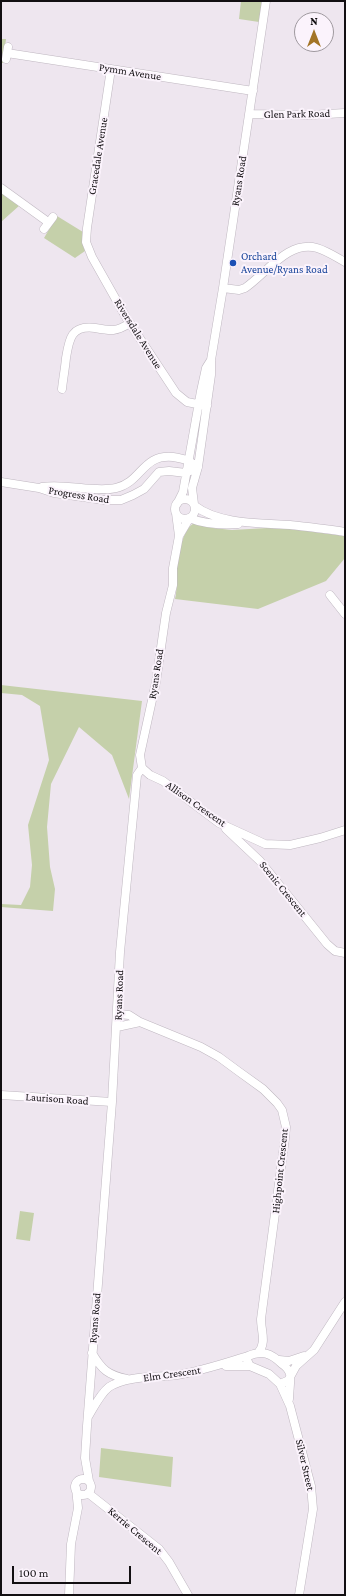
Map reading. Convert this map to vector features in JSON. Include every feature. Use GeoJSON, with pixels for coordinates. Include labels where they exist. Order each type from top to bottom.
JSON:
{"type":"FeatureCollection","features":[{"type":"Feature","properties":{"kind":"street","name":"Ryans Road"},"geometry":{"type":"LineString","coordinates":[[194,505],[192,488],[198,468],[211,374],[211,360],[266,1]]}},
{"type":"Feature","properties":{"kind":"street","name":"Pymm Avenue"},"geometry":{"type":"LineString","coordinates":[[7,53],[253,90]]}},
{"type":"Feature","properties":{"kind":"street","name":"Gracedale Avenue"},"geometry":{"type":"LineString","coordinates":[[86,244],[87,228],[111,69]]}},
{"type":"Feature","properties":{"kind":"street","name":"Glen Park Road"},"geometry":{"type":"LineString","coordinates":[[249,114],[310,115],[345,113]]}},
{"type":"Feature","properties":{"kind":"street"},"geometry":{"type":"LineString","coordinates":[[1,188],[48,223]]}},
{"type":"Feature","properties":{"kind":"street","name":"Riversdale Avenue"},"geometry":{"type":"LineString","coordinates":[[86,244],[130,323],[176,393],[186,402],[207,406]]}},
{"type":"Feature","properties":{"kind":"street"},"geometry":{"type":"LineString","coordinates":[[223,288],[239,290],[245,288],[285,254],[296,248],[309,246],[316,247],[345,262]]}},
{"type":"Feature","properties":{"kind":"street"},"geometry":{"type":"LineString","coordinates":[[62,389],[69,341],[75,331],[84,328],[117,330],[130,323]]}},
{"type":"Feature","properties":{"kind":"street","name":"Ryans Road"},"geometry":{"type":"LineString","coordinates":[[177,504],[184,492],[186,473],[204,374],[211,360]]}},
{"type":"Feature","properties":{"kind":"street","name":"Progress Road"},"geometry":{"type":"LineString","coordinates":[[40,488],[56,486],[116,488],[129,482],[147,464],[158,458],[171,457],[189,460]]}},
{"type":"Feature","properties":{"kind":"street"},"geometry":{"type":"LineString","coordinates":[[189,460],[198,468]]}},
{"type":"Feature","properties":{"kind":"street","name":"Progress Road"},"geometry":{"type":"LineString","coordinates":[[1,482],[40,488],[54,493],[104,500],[121,500],[144,489],[159,472],[169,471],[186,473],[198,468]]}},
{"type":"Feature","properties":{"kind":"street"},"geometry":{"type":"LineString","coordinates":[[194,505],[194,514],[189,518],[182,519],[176,513],[177,504],[185,500],[191,501],[194,505],[209,515],[247,522],[345,532]]}},
{"type":"Feature","properties":{"kind":"street","name":"Ryans Road"},"geometry":{"type":"LineString","coordinates":[[89,1481],[85,1458],[87,1418],[112,1102],[122,936],[137,775],[142,768],[140,755],[156,682],[165,618],[172,590],[173,568],[179,536],[176,513]]}},
{"type":"Feature","properties":{"kind":"street","name":"Ryans Road"},"geometry":{"type":"LineString","coordinates":[[179,536],[189,518]]}},
{"type":"Feature","properties":{"kind":"street"},"geometry":{"type":"LineString","coordinates":[[189,518],[196,521],[218,524],[247,522]]}},
{"type":"Feature","properties":{"kind":"street"},"geometry":{"type":"LineString","coordinates":[[330,595],[345,614]]}},
{"type":"Feature","properties":{"kind":"street","name":"Allison Crescent"},"geometry":{"type":"LineString","coordinates":[[142,768],[150,775],[163,781],[220,823],[255,840],[272,845],[296,843],[345,830]]}},
{"type":"Feature","properties":{"kind":"street","name":"Scenic Crescent"},"geometry":{"type":"LineString","coordinates":[[220,823],[260,861],[327,944],[336,951],[345,953]]}},
{"type":"Feature","properties":{"kind":"street","name":"Highpoint Crescent"},"geometry":{"type":"LineString","coordinates":[[118,1014],[129,1015],[140,1022],[200,1047],[219,1057],[263,1089],[282,1110],[286,1127],[285,1138],[261,1319],[263,1343],[261,1350],[258,1353]]}},
{"type":"Feature","properties":{"kind":"street"},"geometry":{"type":"LineString","coordinates":[[117,1027],[140,1022]]}},
{"type":"Feature","properties":{"kind":"street","name":"Laurison Road"},"geometry":{"type":"LineString","coordinates":[[1,1095],[112,1102]]}},
{"type":"Feature","properties":{"kind":"street"},"geometry":{"type":"LineString","coordinates":[[248,1356],[247,1360],[250,1366],[269,1374],[280,1384],[290,1379],[296,1366],[322,1338],[345,1302]]}},
{"type":"Feature","properties":{"kind":"street","name":"Highpoint Crescent"},"geometry":{"type":"LineString","coordinates":[[262,1329],[271,1354]]}},
{"type":"Feature","properties":{"kind":"street","name":"Elm Crescent"},"geometry":{"type":"LineString","coordinates":[[92,1353],[105,1371],[116,1377],[128,1380]]}},
{"type":"Feature","properties":{"kind":"street"},"geometry":{"type":"LineString","coordinates":[[258,1353],[271,1354],[279,1360],[287,1369],[290,1379]]}},
{"type":"Feature","properties":{"kind":"street","name":"Elm Crescent"},"geometry":{"type":"LineString","coordinates":[[87,1418],[104,1391],[114,1384],[128,1380],[178,1375],[216,1367],[258,1353]]}},
{"type":"Feature","properties":{"kind":"street"},"geometry":{"type":"LineString","coordinates":[[279,1360],[289,1361],[308,1354]]}},
{"type":"Feature","properties":{"kind":"street","name":"Elm Crescent"},"geometry":{"type":"LineString","coordinates":[[216,1367],[250,1366]]}},
{"type":"Feature","properties":{"kind":"street","name":"Silver Street"},"geometry":{"type":"LineString","coordinates":[[290,1379],[290,1406]]}},
{"type":"Feature","properties":{"kind":"street","name":"Silver Street"},"geometry":{"type":"LineString","coordinates":[[280,1384],[290,1406],[311,1486],[313,1509],[299,1595]]}},
{"type":"Feature","properties":{"kind":"street","name":"Ryans Road"},"geometry":{"type":"LineString","coordinates":[[69,1595],[71,1544],[78,1502],[77,1485],[85,1458]]}},
{"type":"Feature","properties":{"kind":"street"},"geometry":{"type":"LineString","coordinates":[[84,1479],[89,1481],[91,1487],[87,1493],[79,1493],[77,1485],[84,1479]]}},
{"type":"Feature","properties":{"kind":"street","name":"Ryans Road"},"geometry":{"type":"LineString","coordinates":[[76,1518],[87,1493]]}},
{"type":"Feature","properties":{"kind":"street","name":"Kerrie Crescent"},"geometry":{"type":"LineString","coordinates":[[87,1493],[159,1549],[169,1562],[188,1595]]}},
{"type":"Feature","properties":{"kind":"green space"},"geometry":{"type":"Polygon","coordinates":[[[241,1],[262,1],[259,22],[239,19],[241,1]]]}},
{"type":"Feature","properties":{"kind":"green space"},"geometry":{"type":"Polygon","coordinates":[[[1,39],[6,39],[3,63],[1,63],[1,39]]]}},
{"type":"Feature","properties":{"kind":"green space"},"geometry":{"type":"Polygon","coordinates":[[[1,191],[20,205],[1,222],[1,191]]]}},
{"type":"Feature","properties":{"kind":"green space"},"geometry":{"type":"Polygon","coordinates":[[[57,216],[83,232],[83,245],[85,251],[75,258],[44,238],[57,216]]]}},
{"type":"Feature","properties":{"kind":"green space"},"geometry":{"type":"Polygon","coordinates":[[[195,523],[213,528],[232,530],[267,528],[292,529],[345,536],[345,558],[326,581],[258,609],[175,599],[176,568],[180,550],[187,530],[195,523]]]}},
{"type":"Feature","properties":{"kind":"green space"},"geometry":{"type":"Polygon","coordinates":[[[1,685],[142,701],[129,799],[112,755],[79,727],[51,784],[47,827],[50,867],[55,889],[53,911],[1,907],[1,904],[21,905],[30,887],[32,865],[28,825],[49,760],[40,706],[22,695],[1,693],[1,685]]]}},
{"type":"Feature","properties":{"kind":"green space"},"geometry":{"type":"Polygon","coordinates":[[[20,1211],[34,1213],[30,1241],[16,1239],[20,1211]]]}},
{"type":"Feature","properties":{"kind":"green space"},"geometry":{"type":"Polygon","coordinates":[[[101,1448],[173,1457],[171,1487],[99,1477],[101,1448]]]}},
{"type":"Feature","properties":{"kind":"place","name":"Orchard Avenue/Ryans Road"},"geometry":{"type":"Point","coordinates":[233,263]}}]}
